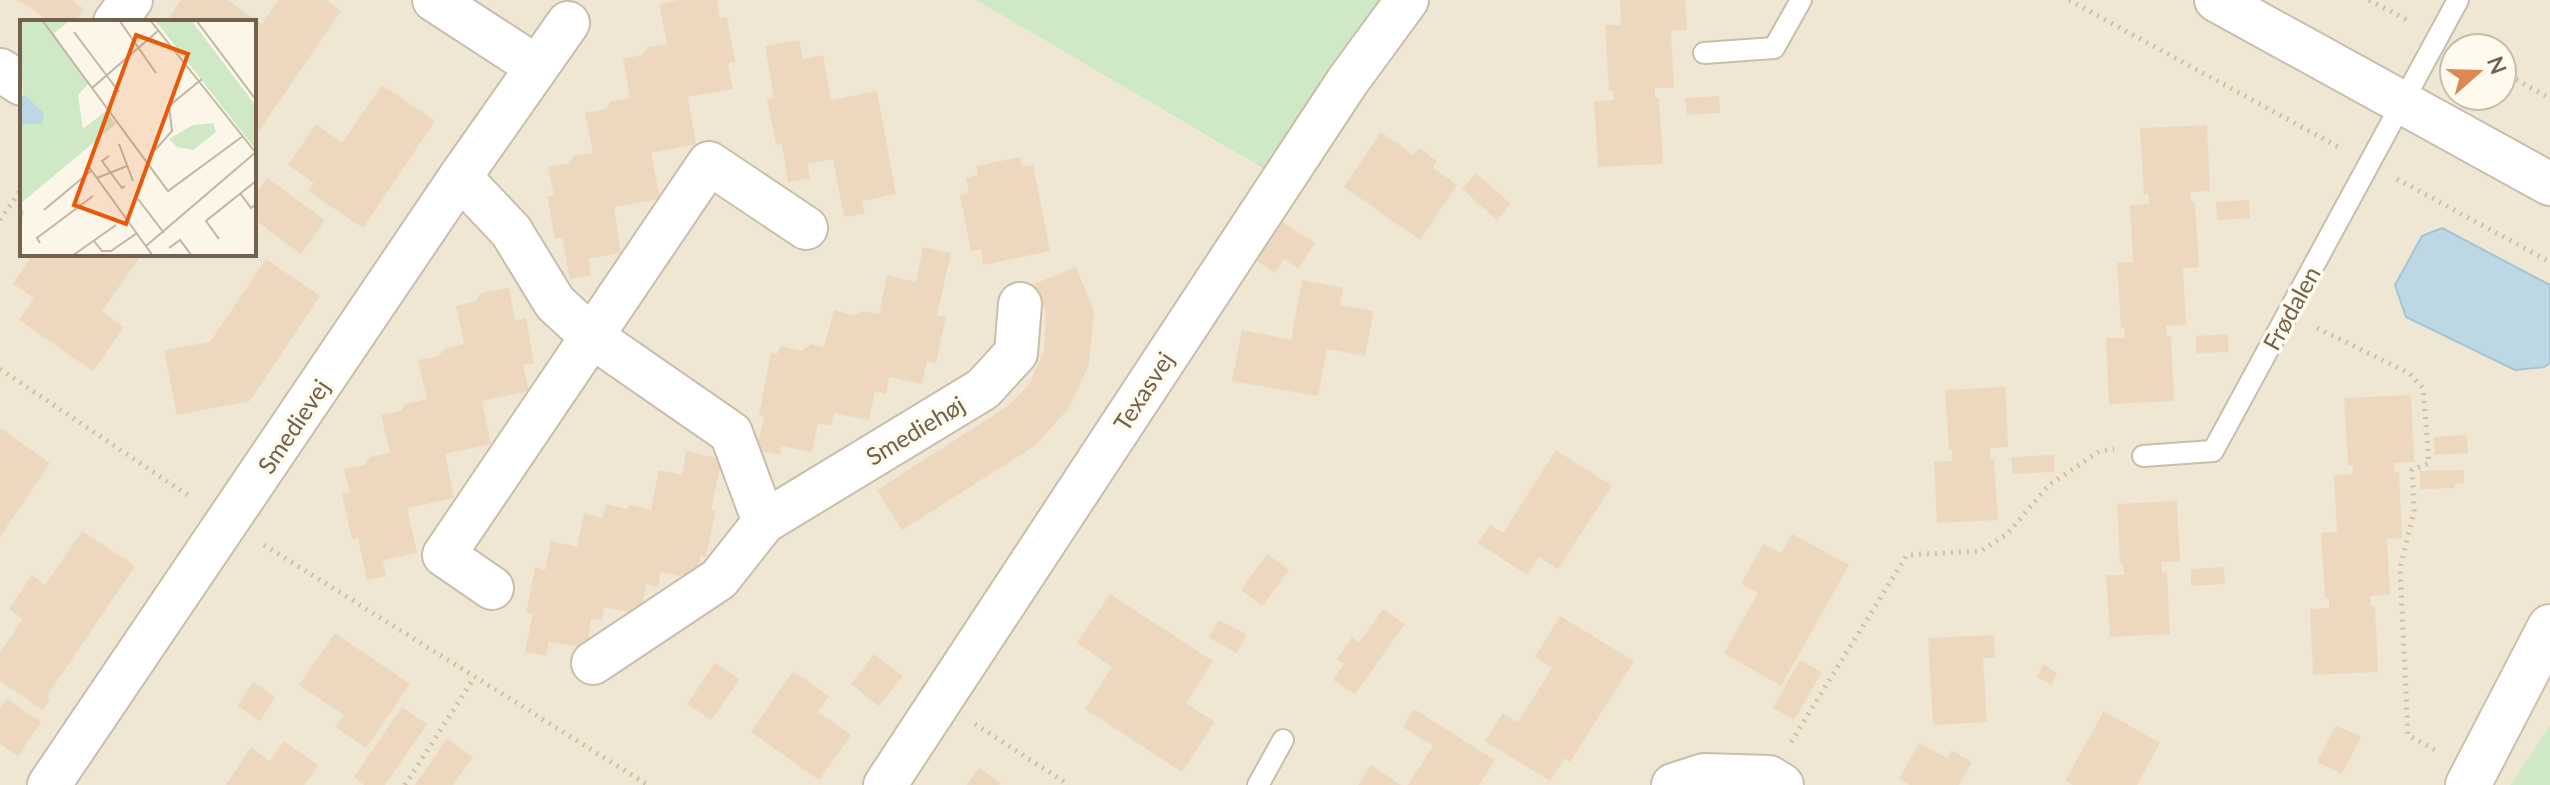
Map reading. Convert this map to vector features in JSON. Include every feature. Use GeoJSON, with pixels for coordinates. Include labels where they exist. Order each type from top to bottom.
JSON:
{"type":"FeatureCollection","features":[{"type":"Feature","properties":{"kind":"street"},"geometry":{"type":"LineString","coordinates":[[116,20],[131,0]]}},
{"type":"Feature","properties":{"kind":"street"},"geometry":{"type":"LineString","coordinates":[[434,0],[537,67]]}},
{"type":"Feature","properties":{"kind":"street","name":"Texasvej"},"geometry":{"type":"LineString","coordinates":[[885,785],[1296,160],[1407,0]]}},
{"type":"Feature","properties":{"kind":"street"},"geometry":{"type":"LineString","coordinates":[[2216,0],[2550,184]]}},
{"type":"Feature","properties":{"kind":"street","name":"Smedievej"},"geometry":{"type":"LineString","coordinates":[[49,785],[460,177],[568,23]]}},
{"type":"Feature","properties":{"kind":"street"},"geometry":{"type":"LineString","coordinates":[[0,70],[20,83]]}},
{"type":"Feature","properties":{"kind":"street"},"geometry":{"type":"LineString","coordinates":[[492,588],[444,555],[709,163],[806,228]]}},
{"type":"Feature","properties":{"kind":"street"},"geometry":{"type":"LineString","coordinates":[[460,177],[511,231],[555,303],[591,336],[731,433],[764,522]]}},
{"type":"Feature","properties":{"kind":"street","name":"Smediehøj"},"geometry":{"type":"LineString","coordinates":[[593,663],[719,579],[764,522],[983,389],[1016,353],[1020,304]]}},
{"type":"Feature","properties":{"kind":"street"},"geometry":{"type":"LineString","coordinates":[[2471,778],[2550,627]]}},
{"type":"Feature","properties":{"kind":"street"},"geometry":{"type":"LineString","coordinates":[[1673,785],[1704,775],[1776,781]]}},
{"type":"Feature","properties":{"kind":"lane"},"geometry":{"type":"LineString","coordinates":[[1704,53],[1774,48],[1801,0]]}},
{"type":"Feature","properties":{"kind":"lane","name":"Frødalen"},"geometry":{"type":"LineString","coordinates":[[2143,456],[2213,451],[2458,0]]}},
{"type":"Feature","properties":{"kind":"lane"},"geometry":{"type":"LineString","coordinates":[[1258,785],[1283,740]]}},
{"type":"Feature","properties":{"kind":"path"},"geometry":{"type":"LineString","coordinates":[[2069,0],[2550,262]]}},
{"type":"Feature","properties":{"kind":"path"},"geometry":{"type":"LineString","coordinates":[[2518,81],[2550,98]]}},
{"type":"Feature","properties":{"kind":"path"},"geometry":{"type":"LineString","coordinates":[[0,220],[20,191]]}},
{"type":"Feature","properties":{"kind":"path"},"geometry":{"type":"LineString","coordinates":[[2287,314],[2409,373],[2423,388],[2429,463],[2412,470],[2414,511],[2400,568],[2408,735],[2471,778]]}},
{"type":"Feature","properties":{"kind":"path"},"geometry":{"type":"LineString","coordinates":[[0,369],[228,522],[648,785]]}},
{"type":"Feature","properties":{"kind":"path"},"geometry":{"type":"LineString","coordinates":[[1776,781],[1907,555],[1981,551],[2007,534],[2049,485],[2100,451],[2128,448],[2143,456]]}},
{"type":"Feature","properties":{"kind":"path"},"geometry":{"type":"LineString","coordinates":[[405,785],[474,678]]}},
{"type":"Feature","properties":{"kind":"path"},"geometry":{"type":"LineString","coordinates":[[940,701],[1069,785]]}},
{"type":"Feature","properties":{"kind":"shaded area"},"geometry":{"type":"Polygon","coordinates":[[[0,0],[976,0],[1266,171],[1379,0],[2550,0],[2550,725],[2510,785],[0,785],[0,0]]]}},
{"type":"Feature","properties":{"kind":"green space"},"geometry":{"type":"Polygon","coordinates":[[[976,0],[1379,0],[1267,171],[976,0]]]}},
{"type":"Feature","properties":{"kind":"green space"},"geometry":{"type":"Polygon","coordinates":[[[2550,725],[2550,785],[2510,785],[2550,725]]]}},
{"type":"Feature","properties":{"kind":"water"},"geometry":{"type":"Polygon","coordinates":[[[2442,228],[2550,285],[2550,363],[2544,367],[2515,370],[2406,317],[2395,285],[2422,236],[2442,228]]]}},
{"type":"Feature","properties":{"kind":"building"},"geometry":{"type":"Polygon","coordinates":[[[18,0],[75,0],[84,9],[76,20],[48,20],[18,0]]]}},
{"type":"Feature","properties":{"kind":"building"},"geometry":{"type":"Polygon","coordinates":[[[181,0],[227,0],[262,24],[278,0],[326,0],[341,11],[256,135],[256,20],[167,20],[181,0]]]}},
{"type":"Feature","properties":{"kind":"building"},"geometry":{"type":"Polygon","coordinates":[[[678,0],[717,0],[720,18],[727,17],[735,62],[728,64],[733,89],[688,97],[696,144],[651,153],[660,199],[614,207],[621,253],[588,259],[591,275],[570,279],[562,238],[555,239],[547,196],[554,195],[548,167],[570,163],[574,156],[593,153],[585,113],[606,109],[611,101],[630,98],[623,59],[642,55],[648,47],[667,44],[659,4],[678,0]]]}},
{"type":"Feature","properties":{"kind":"building"},"geometry":{"type":"Polygon","coordinates":[[[1620,0],[1685,0],[1687,30],[1671,31],[1674,88],[1655,88],[1655,98],[1659,98],[1663,164],[1598,167],[1594,101],[1614,100],[1613,91],[1609,91],[1605,25],[1621,25],[1620,0]]]}},
{"type":"Feature","properties":{"kind":"building"},"geometry":{"type":"Polygon","coordinates":[[[799,40],[803,59],[823,55],[831,100],[877,91],[896,194],[862,201],[865,214],[844,217],[833,159],[807,164],[810,178],[788,182],[782,144],[776,145],[767,99],[774,98],[765,46],[799,40]]]}},
{"type":"Feature","properties":{"kind":"building"},"geometry":{"type":"Polygon","coordinates":[[[382,85],[435,121],[363,228],[308,191],[314,183],[288,165],[316,124],[342,143],[382,85]]]}},
{"type":"Feature","properties":{"kind":"building"},"geometry":{"type":"Polygon","coordinates":[[[1719,96],[1720,113],[1687,115],[1685,98],[1719,96]]]}},
{"type":"Feature","properties":{"kind":"building"},"geometry":{"type":"Polygon","coordinates":[[[2207,125],[2210,191],[2190,192],[2191,202],[2195,201],[2199,267],[2183,268],[2186,325],[2166,326],[2167,336],[2171,336],[2174,401],[2109,404],[2106,338],[2125,338],[2124,328],[2121,328],[2117,263],[2133,262],[2130,205],[2149,204],[2148,194],[2144,195],[2140,128],[2207,125]]]}},
{"type":"Feature","properties":{"kind":"building"},"geometry":{"type":"Polygon","coordinates":[[[1381,132],[1413,155],[1419,148],[1437,161],[1433,167],[1457,185],[1420,240],[1344,187],[1381,132]]]}},
{"type":"Feature","properties":{"kind":"building"},"geometry":{"type":"Polygon","coordinates":[[[1020,157],[1022,167],[1033,165],[1050,251],[983,265],[981,249],[971,251],[960,195],[969,193],[966,178],[978,175],[976,166],[1020,157]]]}},
{"type":"Feature","properties":{"kind":"building"},"geometry":{"type":"Polygon","coordinates":[[[1476,173],[1511,204],[1497,220],[1462,189],[1476,173]]]}},
{"type":"Feature","properties":{"kind":"building"},"geometry":{"type":"Polygon","coordinates":[[[267,178],[325,220],[301,254],[256,220],[256,193],[267,178]]]}},
{"type":"Feature","properties":{"kind":"building"},"geometry":{"type":"Polygon","coordinates":[[[2249,200],[2250,218],[2217,220],[2216,202],[2249,200]]]}},
{"type":"Feature","properties":{"kind":"building"},"geometry":{"type":"Polygon","coordinates":[[[1275,217],[1315,243],[1298,269],[1284,259],[1275,273],[1249,256],[1275,217]]]}},
{"type":"Feature","properties":{"kind":"building"},"geometry":{"type":"Polygon","coordinates":[[[923,247],[951,253],[937,315],[946,317],[936,363],[927,361],[922,384],[889,377],[886,394],[875,391],[869,420],[834,413],[831,426],[818,423],[812,452],[782,446],[780,455],[756,450],[764,417],[759,415],[771,352],[777,354],[781,346],[802,351],[811,344],[824,347],[834,310],[854,316],[862,311],[879,314],[887,275],[916,282],[923,247]]]}},
{"type":"Feature","properties":{"kind":"building"},"geometry":{"type":"Polygon","coordinates":[[[32,256],[141,256],[102,311],[124,327],[93,371],[19,320],[34,298],[13,284],[32,256]]]}},
{"type":"Feature","properties":{"kind":"building"},"geometry":{"type":"Polygon","coordinates":[[[266,259],[320,296],[250,401],[177,415],[164,350],[210,342],[266,259]]]}},
{"type":"Feature","properties":{"kind":"building"},"geometry":{"type":"Polygon","coordinates":[[[1076,267],[1094,311],[1089,365],[1068,409],[1036,445],[902,530],[877,490],[1008,406],[1030,383],[1044,350],[1046,313],[1034,284],[1076,267]]]}},
{"type":"Feature","properties":{"kind":"building"},"geometry":{"type":"Polygon","coordinates":[[[1302,280],[1343,288],[1340,305],[1374,311],[1365,356],[1327,349],[1318,396],[1232,381],[1242,330],[1291,340],[1302,280]]]}},
{"type":"Feature","properties":{"kind":"building"},"geometry":{"type":"Polygon","coordinates":[[[509,288],[515,320],[526,318],[534,363],[523,365],[529,391],[482,401],[491,444],[445,454],[454,498],[407,508],[417,553],[383,560],[386,576],[367,580],[358,538],[352,539],[342,494],[350,493],[344,469],[365,465],[370,457],[390,453],[381,415],[401,411],[406,404],[427,399],[418,360],[439,356],[444,349],[464,344],[456,306],[476,301],[481,293],[509,288]]]}},
{"type":"Feature","properties":{"kind":"building"},"geometry":{"type":"Polygon","coordinates":[[[2228,334],[2229,352],[2196,353],[2196,336],[2228,334]]]}},
{"type":"Feature","properties":{"kind":"building"},"geometry":{"type":"Polygon","coordinates":[[[2005,387],[2008,447],[1990,448],[1990,459],[1994,459],[1998,520],[1937,523],[1934,462],[1952,461],[1945,390],[2005,387]]]}},
{"type":"Feature","properties":{"kind":"building"},"geometry":{"type":"Polygon","coordinates":[[[2411,395],[2414,462],[2394,463],[2395,472],[2399,472],[2402,538],[2387,539],[2390,595],[2370,596],[2371,606],[2375,606],[2378,672],[2313,675],[2310,609],[2329,608],[2329,599],[2325,599],[2321,533],[2337,532],[2334,475],[2353,474],[2353,465],[2348,465],[2344,398],[2411,395]]]}},
{"type":"Feature","properties":{"kind":"building"},"geometry":{"type":"Polygon","coordinates":[[[0,428],[50,463],[0,537],[0,428]]]}},
{"type":"Feature","properties":{"kind":"building"},"geometry":{"type":"Polygon","coordinates":[[[2467,435],[2468,453],[2435,455],[2434,437],[2467,435]]]}},
{"type":"Feature","properties":{"kind":"building"},"geometry":{"type":"Polygon","coordinates":[[[1556,450],[1612,486],[1558,569],[1539,557],[1527,575],[1478,543],[1490,525],[1503,533],[1556,450]]]}},
{"type":"Feature","properties":{"kind":"building"},"geometry":{"type":"Polygon","coordinates":[[[686,451],[722,459],[711,510],[716,510],[706,557],[701,555],[696,579],[661,572],[658,587],[646,584],[641,614],[604,607],[602,620],[591,619],[587,648],[549,642],[546,656],[525,652],[533,613],[526,613],[535,567],[545,570],[551,541],[577,547],[584,513],[602,518],[606,504],[651,510],[659,470],[682,475],[686,451]]]}},
{"type":"Feature","properties":{"kind":"building"},"geometry":{"type":"Polygon","coordinates":[[[2054,455],[2054,472],[2013,474],[2011,457],[2054,455]]]}},
{"type":"Feature","properties":{"kind":"building"},"geometry":{"type":"Polygon","coordinates":[[[2464,470],[2464,483],[2455,484],[2455,488],[2420,489],[2420,471],[2464,470]]]}},
{"type":"Feature","properties":{"kind":"building"},"geometry":{"type":"Polygon","coordinates":[[[2177,501],[2180,561],[2161,562],[2162,573],[2167,572],[2170,634],[2110,637],[2106,575],[2124,575],[2123,564],[2120,564],[2117,504],[2177,501]]]}},
{"type":"Feature","properties":{"kind":"building"},"geometry":{"type":"Polygon","coordinates":[[[82,531],[135,566],[47,696],[50,699],[43,710],[0,681],[0,652],[23,619],[9,609],[32,575],[45,585],[82,531]]]}},
{"type":"Feature","properties":{"kind":"building"},"geometry":{"type":"Polygon","coordinates":[[[1792,534],[1849,565],[1781,686],[1724,653],[1758,593],[1741,584],[1763,544],[1781,553],[1792,534]]]}},
{"type":"Feature","properties":{"kind":"building"},"geometry":{"type":"Polygon","coordinates":[[[1267,554],[1289,570],[1262,606],[1241,590],[1267,554]]]}},
{"type":"Feature","properties":{"kind":"building"},"geometry":{"type":"Polygon","coordinates":[[[2224,567],[2225,584],[2191,586],[2191,569],[2224,567]]]}},
{"type":"Feature","properties":{"kind":"building"},"geometry":{"type":"Polygon","coordinates":[[[1110,594],[1213,661],[1186,703],[1215,722],[1182,772],[1085,709],[1112,667],[1077,643],[1110,594]]]}},
{"type":"Feature","properties":{"kind":"building"},"geometry":{"type":"Polygon","coordinates":[[[1383,609],[1405,624],[1355,694],[1333,680],[1344,664],[1337,659],[1352,637],[1359,643],[1383,609]]]}},
{"type":"Feature","properties":{"kind":"building"},"geometry":{"type":"Polygon","coordinates":[[[1560,616],[1634,661],[1570,762],[1565,758],[1550,781],[1485,741],[1503,713],[1518,722],[1552,668],[1535,657],[1560,616]]]}},
{"type":"Feature","properties":{"kind":"building"},"geometry":{"type":"Polygon","coordinates":[[[1218,620],[1247,634],[1237,653],[1209,638],[1218,620]]]}},
{"type":"Feature","properties":{"kind":"building"},"geometry":{"type":"Polygon","coordinates":[[[335,633],[410,684],[366,748],[335,727],[344,715],[299,685],[335,633]]]}},
{"type":"Feature","properties":{"kind":"building"},"geometry":{"type":"Polygon","coordinates":[[[1994,635],[1995,658],[1983,658],[1987,722],[1933,725],[1928,638],[1994,635]]]}},
{"type":"Feature","properties":{"kind":"building"},"geometry":{"type":"Polygon","coordinates":[[[874,654],[903,676],[879,706],[851,684],[874,654]]]}},
{"type":"Feature","properties":{"kind":"building"},"geometry":{"type":"Polygon","coordinates":[[[1800,660],[1822,672],[1794,720],[1773,708],[1800,660]]]}},
{"type":"Feature","properties":{"kind":"building"},"geometry":{"type":"Polygon","coordinates":[[[715,663],[740,679],[711,720],[687,704],[715,663]]]}},
{"type":"Feature","properties":{"kind":"building"},"geometry":{"type":"Polygon","coordinates":[[[2044,664],[2057,673],[2051,685],[2037,677],[2044,664]]]}},
{"type":"Feature","properties":{"kind":"building"},"geometry":{"type":"Polygon","coordinates":[[[793,671],[829,696],[818,712],[851,735],[819,780],[751,732],[793,671]]]}},
{"type":"Feature","properties":{"kind":"building"},"geometry":{"type":"Polygon","coordinates":[[[253,682],[275,697],[260,721],[238,706],[253,682]]]}},
{"type":"Feature","properties":{"kind":"building"},"geometry":{"type":"Polygon","coordinates":[[[7,699],[41,722],[18,756],[0,744],[0,709],[7,699]]]}},
{"type":"Feature","properties":{"kind":"building"},"geometry":{"type":"Polygon","coordinates":[[[402,707],[427,724],[385,785],[364,785],[354,777],[402,707]]]}},
{"type":"Feature","properties":{"kind":"building"},"geometry":{"type":"Polygon","coordinates":[[[1414,709],[1495,760],[1479,785],[1408,785],[1433,746],[1403,727],[1414,709]]]}},
{"type":"Feature","properties":{"kind":"building"},"geometry":{"type":"Polygon","coordinates":[[[2104,711],[2160,743],[2137,785],[2073,785],[2065,781],[2104,711]]]}},
{"type":"Feature","properties":{"kind":"building"},"geometry":{"type":"Polygon","coordinates":[[[2336,725],[2361,737],[2342,774],[2317,762],[2336,725]]]}},
{"type":"Feature","properties":{"kind":"building"},"geometry":{"type":"Polygon","coordinates":[[[447,739],[473,757],[453,785],[415,785],[447,739]]]}},
{"type":"Feature","properties":{"kind":"building"},"geometry":{"type":"Polygon","coordinates":[[[284,741],[318,765],[304,785],[226,785],[251,747],[270,761],[284,741]]]}},
{"type":"Feature","properties":{"kind":"building"},"geometry":{"type":"Polygon","coordinates":[[[1919,743],[1947,758],[1951,750],[1972,762],[1959,785],[1910,785],[1899,779],[1919,743]]]}},
{"type":"Feature","properties":{"kind":"building"},"geometry":{"type":"Polygon","coordinates":[[[1371,765],[1401,785],[1358,785],[1371,765]]]}},
{"type":"Feature","properties":{"kind":"building"},"geometry":{"type":"Polygon","coordinates":[[[979,768],[1001,783],[967,785],[979,768]]]}}]}
